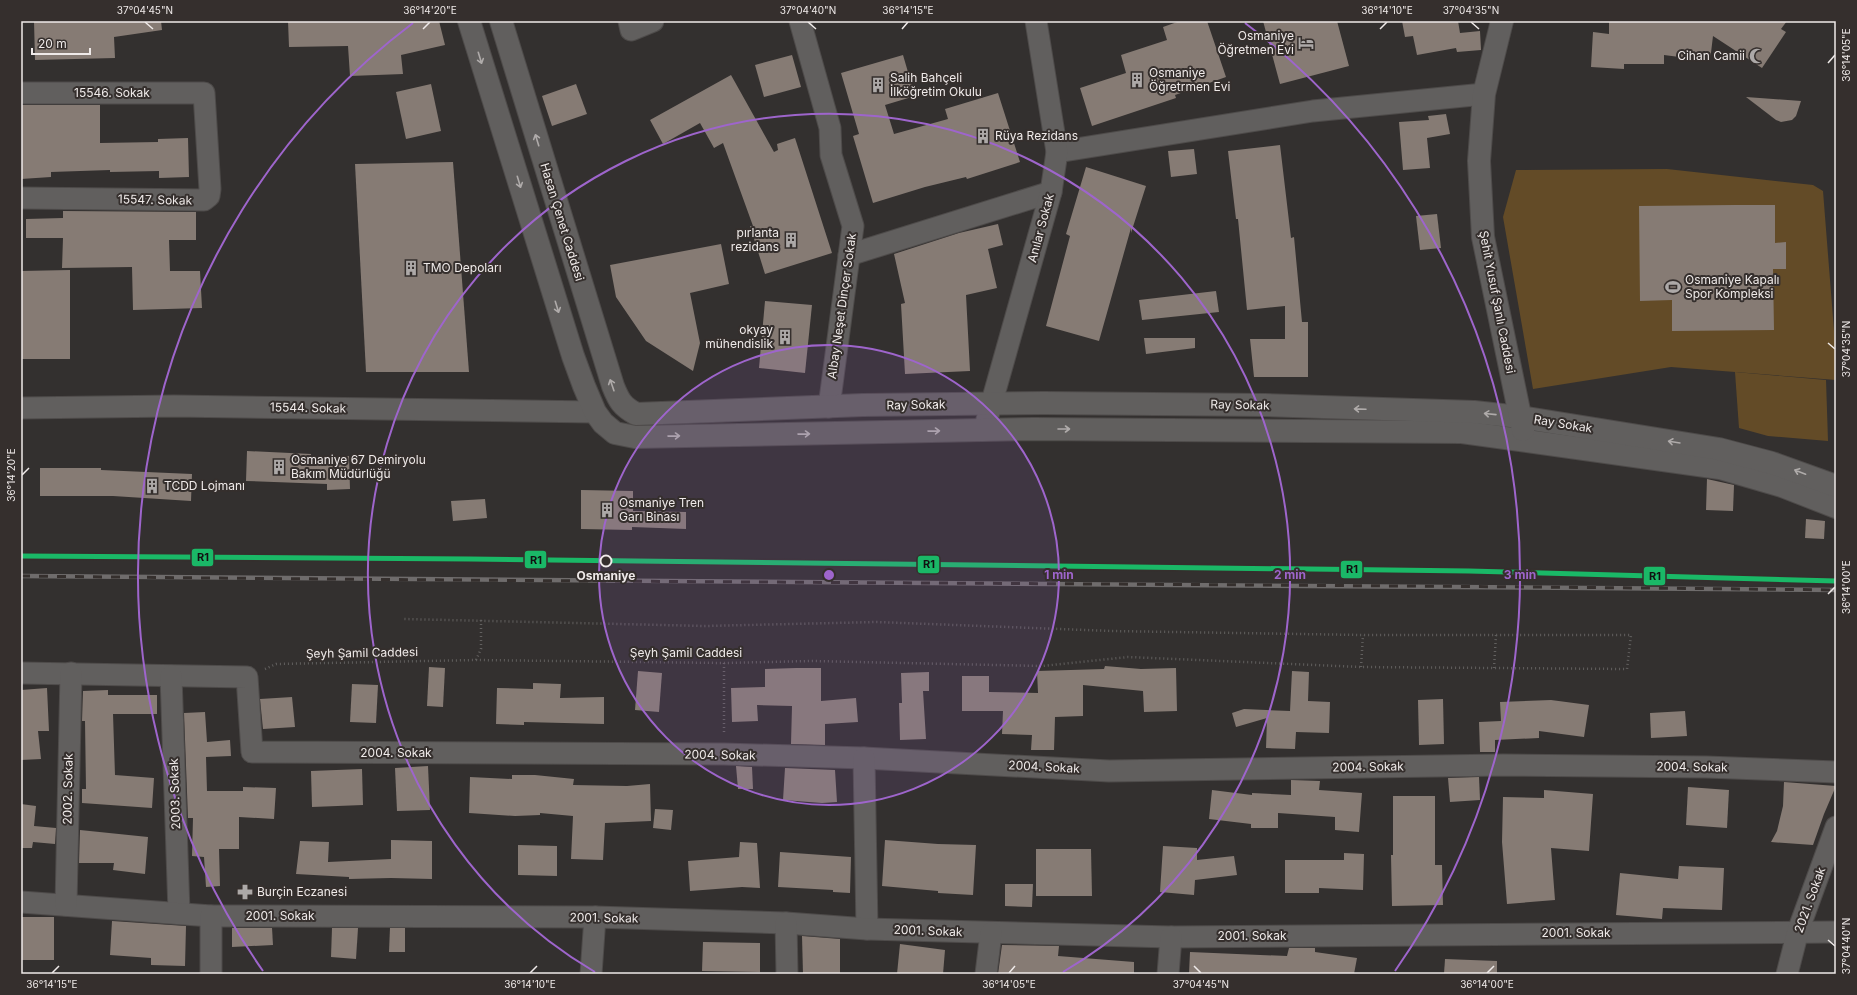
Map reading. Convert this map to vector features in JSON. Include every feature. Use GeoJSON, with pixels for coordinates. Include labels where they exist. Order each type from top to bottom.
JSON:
{"type":"FeatureCollection","features":[{"type":"Feature","properties":{"kind":"street"},"geometry":{"type":"LineString","coordinates":[[469,21],[572,356],[595,412],[609,429],[621,434],[635,437],[1042,429],[1462,432],[1526,439],[1720,468],[1782,486],[1836,507]]}},
{"type":"Feature","properties":{"kind":"street","name":"Hasan Çenet Caddesi"},"geometry":{"type":"LineString","coordinates":[[501,21],[613,386],[618,398],[625,408],[636,414]]}},
{"type":"Feature","properties":{"kind":"street"},"geometry":{"type":"LineString","coordinates":[[629,21],[631,30],[653,21]]}},
{"type":"Feature","properties":{"kind":"street","name":"Albay Neşet Dinçer Sokak"},"geometry":{"type":"LineString","coordinates":[[800,21],[830,128],[831,155],[853,226],[828,407]]}},
{"type":"Feature","properties":{"kind":"street","name":"Anılar Sokak"},"geometry":{"type":"LineString","coordinates":[[984,430],[1051,192],[1058,152],[1036,21]]}},
{"type":"Feature","properties":{"kind":"street","name":"Şehit Yusuf Şanlı Caddesi"},"geometry":{"type":"LineString","coordinates":[[1502,21],[1484,94],[1479,161],[1483,237],[1520,417],[1526,439]]}},
{"type":"Feature","properties":{"kind":"street","name":"15546. Sokak"},"geometry":{"type":"LineString","coordinates":[[21,93],[204,93]]}},
{"type":"Feature","properties":{"kind":"street","name":"15547. Sokak"},"geometry":{"type":"LineString","coordinates":[[21,198],[204,200],[209,196],[210,189],[204,93]]}},
{"type":"Feature","properties":{"kind":"street"},"geometry":{"type":"LineString","coordinates":[[1058,152],[1313,110],[1484,94]]}},
{"type":"Feature","properties":{"kind":"street"},"geometry":{"type":"LineString","coordinates":[[849,255],[1051,192]]}},
{"type":"Feature","properties":{"kind":"street","name":"Ray Sokak"},"geometry":{"type":"LineString","coordinates":[[636,414],[828,407],[992,404],[1265,405],[1474,412],[1520,417],[1720,449],[1772,463],[1836,486]]}},
{"type":"Feature","properties":{"kind":"street","name":"15544. Sokak"},"geometry":{"type":"LineString","coordinates":[[21,408],[174,406],[595,412]]}},
{"type":"Feature","properties":{"kind":"street"},"geometry":{"type":"LineString","coordinates":[[21,673],[247,678]]}},
{"type":"Feature","properties":{"kind":"street","name":"2002. Sokak"},"geometry":{"type":"LineString","coordinates":[[66,905],[71,673]]}},
{"type":"Feature","properties":{"kind":"street","name":"2003. Sokak"},"geometry":{"type":"LineString","coordinates":[[171,676],[178,912]]}},
{"type":"Feature","properties":{"kind":"street","name":"2004. Sokak"},"geometry":{"type":"LineString","coordinates":[[247,678],[252,752],[724,754],[864,758],[1109,771],[1503,765],[1706,767],[1836,772]]}},
{"type":"Feature","properties":{"kind":"street"},"geometry":{"type":"LineString","coordinates":[[864,758],[867,929]]}},
{"type":"Feature","properties":{"kind":"street","name":"2021. Sokak"},"geometry":{"type":"LineString","coordinates":[[1787,974],[1798,931],[1836,826]]}},
{"type":"Feature","properties":{"kind":"street","name":"2001. Sokak"},"geometry":{"type":"LineString","coordinates":[[21,902],[178,912],[211,916],[595,917],[786,922],[867,929],[1171,937],[1798,931],[1836,932]]}},
{"type":"Feature","properties":{"kind":"street"},"geometry":{"type":"LineString","coordinates":[[211,916],[211,974]]}},
{"type":"Feature","properties":{"kind":"street"},"geometry":{"type":"LineString","coordinates":[[590,974],[595,917]]}},
{"type":"Feature","properties":{"kind":"street"},"geometry":{"type":"LineString","coordinates":[[786,922],[787,974]]}},
{"type":"Feature","properties":{"kind":"street"},"geometry":{"type":"LineString","coordinates":[[986,974],[991,933]]}},
{"type":"Feature","properties":{"kind":"street"},"geometry":{"type":"LineString","coordinates":[[1168,974],[1171,937]]}},
{"type":"Feature","properties":{"kind":"path"},"geometry":{"type":"LineString","coordinates":[[404,619],[706,626],[877,622],[1112,631],[1363,635],[1496,635],[1494,668]]}},
{"type":"Feature","properties":{"kind":"path"},"geometry":{"type":"LineString","coordinates":[[476,660],[481,649],[481,620]]}},
{"type":"Feature","properties":{"kind":"path"},"geometry":{"type":"LineString","coordinates":[[1361,667],[1363,635]]}},
{"type":"Feature","properties":{"kind":"path","name":"Şeyh Şamil Caddesi"},"geometry":{"type":"LineString","coordinates":[[247,678],[276,664],[476,660],[724,663],[812,661],[1042,666],[1128,657],[1361,667],[1627,669],[1631,635],[1496,635]]}},
{"type":"Feature","properties":{"kind":"path"},"geometry":{"type":"LineString","coordinates":[[724,663],[724,754]]}},
{"type":"Feature","properties":{"kind":"shaded area","name":"Osmaniye Kapalı Spor Kompleksi"},"geometry":{"type":"Polygon","coordinates":[[[1667,169],[1813,185],[1823,191],[1836,356],[1836,380],[1671,367],[1533,389],[1503,217],[1516,170],[1667,169]]]}},
{"type":"Feature","properties":{"kind":"shaded area"},"geometry":{"type":"Polygon","coordinates":[[[1735,372],[1826,380],[1828,441],[1768,436],[1739,428],[1735,372]]]}},
{"type":"Feature","properties":{"kind":"building"},"geometry":{"type":"Polygon","coordinates":[[[34,21],[161,21],[162,30],[114,37],[115,58],[35,60],[34,21]]]}},
{"type":"Feature","properties":{"kind":"building"},"geometry":{"type":"Polygon","coordinates":[[[288,21],[439,21],[445,45],[401,55],[403,74],[350,76],[348,46],[289,47],[288,21]]]}},
{"type":"Feature","properties":{"kind":"building"},"geometry":{"type":"Polygon","coordinates":[[[1180,21],[1207,21],[1226,77],[1175,95],[1176,98],[1092,126],[1080,88],[1126,73],[1121,55],[1167,40],[1163,27],[1180,21]]]}},
{"type":"Feature","properties":{"kind":"building","name":"Osmaniye Öğretmen Evi"},"geometry":{"type":"Polygon","coordinates":[[[1263,21],[1337,21],[1349,66],[1280,84],[1263,21]]]}},
{"type":"Feature","properties":{"kind":"building"},"geometry":{"type":"Polygon","coordinates":[[[1402,21],[1458,21],[1460,33],[1480,31],[1481,50],[1457,52],[1456,48],[1417,55],[1413,36],[1405,37],[1402,21]]]}},
{"type":"Feature","properties":{"kind":"building"},"geometry":{"type":"Polygon","coordinates":[[[1787,21],[1781,29],[1786,32],[1762,68],[1713,36],[1710,61],[1664,55],[1664,64],[1624,64],[1624,69],[1591,67],[1593,32],[1609,34],[1609,22],[1787,21]]]}},
{"type":"Feature","properties":{"kind":"building"},"geometry":{"type":"Polygon","coordinates":[[[792,55],[801,87],[764,97],[755,65],[792,55]]]}},
{"type":"Feature","properties":{"kind":"building"},"geometry":{"type":"Polygon","coordinates":[[[903,55],[915,96],[885,105],[894,134],[948,119],[945,109],[998,93],[1020,162],[967,179],[966,177],[925,187],[873,203],[853,136],[859,134],[841,73],[903,55]]]}},
{"type":"Feature","properties":{"kind":"building"},"geometry":{"type":"Polygon","coordinates":[[[731,75],[774,152],[778,150],[777,144],[795,138],[832,253],[765,274],[750,226],[753,226],[723,143],[714,148],[700,123],[663,144],[650,120],[731,75]]]}},
{"type":"Feature","properties":{"kind":"building"},"geometry":{"type":"Polygon","coordinates":[[[431,84],[441,131],[406,139],[396,92],[431,84]]]}},
{"type":"Feature","properties":{"kind":"building"},"geometry":{"type":"Polygon","coordinates":[[[576,84],[587,114],[552,126],[542,96],[576,84]]]}},
{"type":"Feature","properties":{"kind":"building"},"geometry":{"type":"Polygon","coordinates":[[[1746,97],[1801,101],[1796,116],[1792,120],[1781,122],[1776,120],[1746,97]]]}},
{"type":"Feature","properties":{"kind":"building"},"geometry":{"type":"Polygon","coordinates":[[[21,105],[100,105],[100,143],[158,142],[158,139],[188,138],[189,177],[159,178],[159,171],[110,172],[110,170],[51,172],[51,177],[21,179],[21,105]]]}},
{"type":"Feature","properties":{"kind":"building"},"geometry":{"type":"Polygon","coordinates":[[[1446,114],[1450,134],[1427,138],[1430,168],[1403,170],[1399,122],[1429,120],[1428,116],[1446,114]]]}},
{"type":"Feature","properties":{"kind":"building"},"geometry":{"type":"Polygon","coordinates":[[[1280,145],[1291,238],[1294,237],[1302,322],[1308,322],[1308,377],[1254,377],[1250,339],[1285,339],[1285,306],[1247,310],[1238,219],[1236,219],[1228,151],[1280,145]]]}},
{"type":"Feature","properties":{"kind":"building"},"geometry":{"type":"Polygon","coordinates":[[[1194,149],[1197,174],[1171,177],[1168,151],[1194,149]]]}},
{"type":"Feature","properties":{"kind":"building","name":"TMO Depoları"},"geometry":{"type":"Polygon","coordinates":[[[453,162],[469,372],[366,372],[355,164],[453,162]]]}},
{"type":"Feature","properties":{"kind":"building"},"geometry":{"type":"Polygon","coordinates":[[[1086,167],[1146,186],[1131,233],[1131,228],[1099,341],[1046,326],[1070,236],[1066,234],[1086,167]]]}},
{"type":"Feature","properties":{"kind":"building"},"geometry":{"type":"Polygon","coordinates":[[[1775,205],[1775,243],[1786,242],[1786,269],[1773,269],[1774,330],[1672,331],[1672,300],[1640,301],[1639,206],[1775,205]]]}},
{"type":"Feature","properties":{"kind":"building"},"geometry":{"type":"Polygon","coordinates":[[[63,211],[196,212],[196,240],[169,240],[170,271],[200,271],[202,308],[133,310],[132,267],[62,268],[63,238],[26,238],[26,219],[63,218],[63,211]]]}},
{"type":"Feature","properties":{"kind":"building"},"geometry":{"type":"Polygon","coordinates":[[[1437,214],[1441,248],[1420,250],[1416,216],[1437,214]]]}},
{"type":"Feature","properties":{"kind":"building"},"geometry":{"type":"Polygon","coordinates":[[[998,224],[1003,245],[988,249],[997,288],[966,295],[970,371],[905,374],[901,304],[905,303],[894,254],[959,233],[998,224]]]}},
{"type":"Feature","properties":{"kind":"building"},"geometry":{"type":"Polygon","coordinates":[[[721,244],[729,284],[690,293],[700,343],[693,371],[646,341],[616,297],[610,265],[721,244]]]}},
{"type":"Feature","properties":{"kind":"building"},"geometry":{"type":"Polygon","coordinates":[[[70,270],[70,359],[21,359],[21,271],[70,270]]]}},
{"type":"Feature","properties":{"kind":"building"},"geometry":{"type":"Polygon","coordinates":[[[1216,291],[1219,312],[1142,320],[1139,300],[1216,291]]]}},
{"type":"Feature","properties":{"kind":"building","name":"okyay mühendislik"},"geometry":{"type":"Polygon","coordinates":[[[765,301],[812,305],[805,373],[759,368],[765,301]]]}},
{"type":"Feature","properties":{"kind":"building"},"geometry":{"type":"Polygon","coordinates":[[[1144,338],[1195,338],[1195,348],[1146,354],[1144,338]]]}},
{"type":"Feature","properties":{"kind":"building","name":"Osmaniye 67 Demiryolu Bakım Müdürlüğü"},"geometry":{"type":"Polygon","coordinates":[[[247,451],[311,454],[311,458],[349,456],[350,489],[327,490],[327,484],[246,481],[247,451]]]}},
{"type":"Feature","properties":{"kind":"building"},"geometry":{"type":"Polygon","coordinates":[[[40,468],[101,468],[101,470],[192,474],[191,501],[113,496],[40,496],[40,468]]]}},
{"type":"Feature","properties":{"kind":"building"},"geometry":{"type":"Polygon","coordinates":[[[1707,479],[1734,485],[1733,511],[1706,510],[1707,479]]]}},
{"type":"Feature","properties":{"kind":"building","name":"Osmaniye Tren Garı Binası"},"geometry":{"type":"Polygon","coordinates":[[[581,490],[633,491],[633,511],[686,512],[686,529],[632,527],[632,530],[581,529],[581,490]]]}},
{"type":"Feature","properties":{"kind":"building"},"geometry":{"type":"Polygon","coordinates":[[[485,499],[487,518],[453,521],[451,501],[485,499]]]}},
{"type":"Feature","properties":{"kind":"building"},"geometry":{"type":"Polygon","coordinates":[[[1806,519],[1825,521],[1824,539],[1805,538],[1806,519]]]}},
{"type":"Feature","properties":{"kind":"building"},"geometry":{"type":"Polygon","coordinates":[[[1105,666],[1141,669],[1176,668],[1177,711],[1144,712],[1143,691],[1083,685],[1083,716],[1055,717],[1054,750],[1031,750],[1032,735],[1002,734],[1003,711],[962,711],[962,676],[989,676],[989,692],[1038,693],[1037,671],[1104,669],[1105,666]]]}},
{"type":"Feature","properties":{"kind":"building"},"geometry":{"type":"Polygon","coordinates":[[[429,667],[445,668],[443,707],[427,706],[429,667]]]}},
{"type":"Feature","properties":{"kind":"building"},"geometry":{"type":"Polygon","coordinates":[[[821,668],[821,701],[856,698],[858,722],[825,724],[825,745],[791,744],[792,706],[757,705],[758,721],[732,722],[731,688],[765,687],[765,669],[821,668]]]}},
{"type":"Feature","properties":{"kind":"building"},"geometry":{"type":"Polygon","coordinates":[[[638,671],[662,673],[659,712],[635,710],[638,671]]]}},
{"type":"Feature","properties":{"kind":"building"},"geometry":{"type":"Polygon","coordinates":[[[1292,671],[1309,672],[1308,701],[1330,702],[1329,733],[1296,732],[1295,749],[1266,748],[1267,718],[1236,727],[1232,713],[1244,709],[1290,711],[1292,671]]]}},
{"type":"Feature","properties":{"kind":"building"},"geometry":{"type":"Polygon","coordinates":[[[929,672],[929,691],[923,691],[926,739],[900,740],[899,703],[902,703],[901,673],[929,672]]]}},
{"type":"Feature","properties":{"kind":"building"},"geometry":{"type":"Polygon","coordinates":[[[533,683],[561,684],[560,698],[604,697],[604,724],[524,722],[524,725],[496,724],[497,688],[533,689],[533,683]]]}},
{"type":"Feature","properties":{"kind":"building"},"geometry":{"type":"Polygon","coordinates":[[[352,684],[378,685],[376,723],[350,722],[352,684]]]}},
{"type":"Feature","properties":{"kind":"building"},"geometry":{"type":"Polygon","coordinates":[[[47,688],[49,731],[38,731],[41,759],[21,760],[21,690],[47,688]]]}},
{"type":"Feature","properties":{"kind":"building"},"geometry":{"type":"Polygon","coordinates":[[[108,690],[108,695],[157,695],[157,714],[113,714],[115,775],[154,778],[152,808],[82,803],[82,789],[86,789],[85,721],[82,721],[83,691],[108,690]]]}},
{"type":"Feature","properties":{"kind":"building"},"geometry":{"type":"Polygon","coordinates":[[[292,697],[295,727],[263,729],[260,699],[292,697]]]}},
{"type":"Feature","properties":{"kind":"building"},"geometry":{"type":"Polygon","coordinates":[[[1443,699],[1444,744],[1419,745],[1418,700],[1443,699]]]}},
{"type":"Feature","properties":{"kind":"building"},"geometry":{"type":"Polygon","coordinates":[[[1551,700],[1589,705],[1584,737],[1539,731],[1539,738],[1495,740],[1495,752],[1480,752],[1479,722],[1501,721],[1500,702],[1551,700]]]}},
{"type":"Feature","properties":{"kind":"building"},"geometry":{"type":"Polygon","coordinates":[[[1685,711],[1687,736],[1651,738],[1650,713],[1685,711]]]}},
{"type":"Feature","properties":{"kind":"building"},"geometry":{"type":"Polygon","coordinates":[[[205,712],[207,742],[230,740],[231,756],[206,757],[207,791],[243,791],[243,787],[276,788],[274,819],[239,817],[239,849],[219,849],[220,886],[206,887],[204,857],[192,856],[193,818],[188,818],[184,713],[205,712]]]}},
{"type":"Feature","properties":{"kind":"building"},"geometry":{"type":"Polygon","coordinates":[[[428,766],[430,810],[397,811],[395,768],[428,766]]]}},
{"type":"Feature","properties":{"kind":"building"},"geometry":{"type":"Polygon","coordinates":[[[736,766],[752,767],[753,789],[738,789],[736,766]]]}},
{"type":"Feature","properties":{"kind":"building"},"geometry":{"type":"Polygon","coordinates":[[[785,768],[835,770],[837,802],[822,803],[783,800],[785,768]]]}},
{"type":"Feature","properties":{"kind":"building"},"geometry":{"type":"Polygon","coordinates":[[[362,769],[363,805],[312,807],[311,771],[362,769]]]}},
{"type":"Feature","properties":{"kind":"building"},"geometry":{"type":"Polygon","coordinates":[[[512,775],[535,775],[574,779],[573,785],[627,786],[650,784],[651,821],[605,823],[603,860],[571,859],[573,816],[540,813],[540,815],[515,816],[469,813],[470,777],[512,779],[512,775]]]}},
{"type":"Feature","properties":{"kind":"building"},"geometry":{"type":"Polygon","coordinates":[[[1479,777],[1480,800],[1450,802],[1448,778],[1479,777]]]}},
{"type":"Feature","properties":{"kind":"building"},"geometry":{"type":"Polygon","coordinates":[[[1291,780],[1320,781],[1319,790],[1362,793],[1359,832],[1335,830],[1335,817],[1278,813],[1278,828],[1251,828],[1251,824],[1209,819],[1212,790],[1252,795],[1252,793],[1291,795],[1291,780]]]}},
{"type":"Feature","properties":{"kind":"building"},"geometry":{"type":"Polygon","coordinates":[[[1784,782],[1836,786],[1813,845],[1771,842],[1777,831],[1783,806],[1784,782]]]}},
{"type":"Feature","properties":{"kind":"building"},"geometry":{"type":"Polygon","coordinates":[[[1688,787],[1729,790],[1727,828],[1686,825],[1688,787]]]}},
{"type":"Feature","properties":{"kind":"building"},"geometry":{"type":"Polygon","coordinates":[[[1544,790],[1593,794],[1589,851],[1551,848],[1555,900],[1507,904],[1502,842],[1503,797],[1544,798],[1544,790]]]}},
{"type":"Feature","properties":{"kind":"building"},"geometry":{"type":"Polygon","coordinates":[[[1393,796],[1435,796],[1435,865],[1442,865],[1443,905],[1392,906],[1391,855],[1393,855],[1393,796]]]}},
{"type":"Feature","properties":{"kind":"building"},"geometry":{"type":"Polygon","coordinates":[[[21,804],[36,806],[34,826],[56,828],[55,844],[33,842],[32,848],[21,848],[21,804]]]}},
{"type":"Feature","properties":{"kind":"building"},"geometry":{"type":"Polygon","coordinates":[[[655,809],[673,810],[671,830],[653,828],[655,809]]]}},
{"type":"Feature","properties":{"kind":"building"},"geometry":{"type":"Polygon","coordinates":[[[80,830],[148,837],[145,874],[113,870],[114,863],[79,863],[80,830]]]}},
{"type":"Feature","properties":{"kind":"building"},"geometry":{"type":"Polygon","coordinates":[[[391,840],[432,841],[432,879],[349,879],[349,877],[296,874],[300,841],[329,842],[328,862],[391,859],[391,840]]]}},
{"type":"Feature","properties":{"kind":"building"},"geometry":{"type":"Polygon","coordinates":[[[885,840],[976,845],[973,895],[938,893],[938,891],[882,886],[885,840]]]}},
{"type":"Feature","properties":{"kind":"building"},"geometry":{"type":"Polygon","coordinates":[[[740,842],[757,843],[760,888],[742,887],[690,891],[688,861],[739,857],[740,842]]]}},
{"type":"Feature","properties":{"kind":"building"},"geometry":{"type":"Polygon","coordinates":[[[518,845],[557,846],[557,876],[518,875],[518,845]]]}},
{"type":"Feature","properties":{"kind":"building"},"geometry":{"type":"Polygon","coordinates":[[[1163,846],[1197,848],[1197,860],[1234,856],[1237,875],[1195,880],[1194,895],[1160,892],[1163,846]]]}},
{"type":"Feature","properties":{"kind":"building"},"geometry":{"type":"Polygon","coordinates":[[[1036,849],[1091,849],[1092,896],[1036,896],[1036,849]]]}},
{"type":"Feature","properties":{"kind":"building"},"geometry":{"type":"Polygon","coordinates":[[[780,852],[851,857],[850,893],[833,892],[833,890],[778,887],[780,852]]]}},
{"type":"Feature","properties":{"kind":"building"},"geometry":{"type":"Polygon","coordinates":[[[1344,853],[1364,854],[1363,890],[1319,888],[1319,893],[1285,893],[1285,860],[1344,860],[1344,853]]]}},
{"type":"Feature","properties":{"kind":"building"},"geometry":{"type":"Polygon","coordinates":[[[1679,866],[1724,868],[1722,910],[1663,908],[1662,919],[1616,915],[1620,873],[1678,879],[1679,866]]]}},
{"type":"Feature","properties":{"kind":"building"},"geometry":{"type":"Polygon","coordinates":[[[1005,884],[1033,884],[1032,907],[1005,906],[1005,884]]]}},
{"type":"Feature","properties":{"kind":"building"},"geometry":{"type":"Polygon","coordinates":[[[21,917],[54,917],[54,960],[21,960],[21,917]]]}},
{"type":"Feature","properties":{"kind":"building"},"geometry":{"type":"Polygon","coordinates":[[[112,921],[186,926],[185,966],[151,965],[151,958],[110,955],[112,921]]]}},
{"type":"Feature","properties":{"kind":"building"},"geometry":{"type":"Polygon","coordinates":[[[232,928],[272,928],[273,945],[232,947],[232,928]]]}},
{"type":"Feature","properties":{"kind":"building"},"geometry":{"type":"Polygon","coordinates":[[[332,928],[358,928],[356,959],[331,957],[332,928]]]}},
{"type":"Feature","properties":{"kind":"building"},"geometry":{"type":"Polygon","coordinates":[[[390,928],[405,928],[405,952],[389,952],[390,928]]]}},
{"type":"Feature","properties":{"kind":"building"},"geometry":{"type":"Polygon","coordinates":[[[802,936],[840,939],[840,974],[803,974],[802,936]]]}},
{"type":"Feature","properties":{"kind":"building"},"geometry":{"type":"Polygon","coordinates":[[[703,942],[760,943],[760,972],[702,971],[703,942]]]}},
{"type":"Feature","properties":{"kind":"building"},"geometry":{"type":"Polygon","coordinates":[[[900,944],[945,950],[943,974],[897,974],[900,944]]]}},
{"type":"Feature","properties":{"kind":"building"},"geometry":{"type":"Polygon","coordinates":[[[1002,945],[1059,946],[1058,956],[1134,962],[1134,974],[998,974],[1002,945]]]}},
{"type":"Feature","properties":{"kind":"building"},"geometry":{"type":"Polygon","coordinates":[[[1289,948],[1315,948],[1315,952],[1357,958],[1354,974],[1189,974],[1190,952],[1287,956],[1289,948]]]}},
{"type":"Feature","properties":{"kind":"building"},"geometry":{"type":"Polygon","coordinates":[[[1445,959],[1497,961],[1497,974],[1444,974],[1445,959]]]}},
{"type":"Feature","properties":{"kind":"railway"},"geometry":{"type":"LineString","coordinates":[[21,556],[470,559],[1469,571],[1810,581]]}},
{"type":"Feature","properties":{"kind":"railway"},"geometry":{"type":"LineString","coordinates":[[21,576],[1836,590]]}},
{"type":"Feature","properties":{"kind":"transit line","name":"R1"},"geometry":{"type":"LineString","coordinates":[[21,556],[470,559],[1469,571],[1836,581]]}},
{"type":"Feature","properties":{"kind":"place","name":"Osmaniye Öğretmen Evi"},"geometry":{"type":"Point","coordinates":[1306,43]}},
{"type":"Feature","properties":{"kind":"place","name":"Cihan Camii"},"geometry":{"type":"Point","coordinates":[1757,56]}},
{"type":"Feature","properties":{"kind":"place","name":"Osmaniye Öğretrmen Evi"},"geometry":{"type":"Point","coordinates":[1137,80]}},
{"type":"Feature","properties":{"kind":"place","name":"Salih Bahçeli İlköğretim Okulu"},"geometry":{"type":"Point","coordinates":[878,85]}},
{"type":"Feature","properties":{"kind":"place","name":"Rüya Rezidans"},"geometry":{"type":"Point","coordinates":[983,136]}},
{"type":"Feature","properties":{"kind":"place","name":"pırlanta rezidans"},"geometry":{"type":"Point","coordinates":[791,240]}},
{"type":"Feature","properties":{"kind":"place","name":"TMO Depoları"},"geometry":{"type":"Point","coordinates":[411,268]}},
{"type":"Feature","properties":{"kind":"place","name":"Osmaniye Kapalı Spor Kompleksi"},"geometry":{"type":"Point","coordinates":[1673,287]}},
{"type":"Feature","properties":{"kind":"place","name":"okyay mühendislik"},"geometry":{"type":"Point","coordinates":[785,337]}},
{"type":"Feature","properties":{"kind":"place","name":"Osmaniye 67 Demiryolu Bakım Müdürlüğü"},"geometry":{"type":"Point","coordinates":[279,467]}},
{"type":"Feature","properties":{"kind":"place","name":"TCDD Lojmanı"},"geometry":{"type":"Point","coordinates":[152,486]}},
{"type":"Feature","properties":{"kind":"place","name":"Osmaniye Tren Garı Binası"},"geometry":{"type":"Point","coordinates":[607,510]}},
{"type":"Feature","properties":{"kind":"place","name":"Osmaniye"},"geometry":{"type":"Point","coordinates":[606,561]}},
{"type":"Feature","properties":{"kind":"place","name":"Burçin Eczanesi"},"geometry":{"type":"Point","coordinates":[245,892]}}]}
